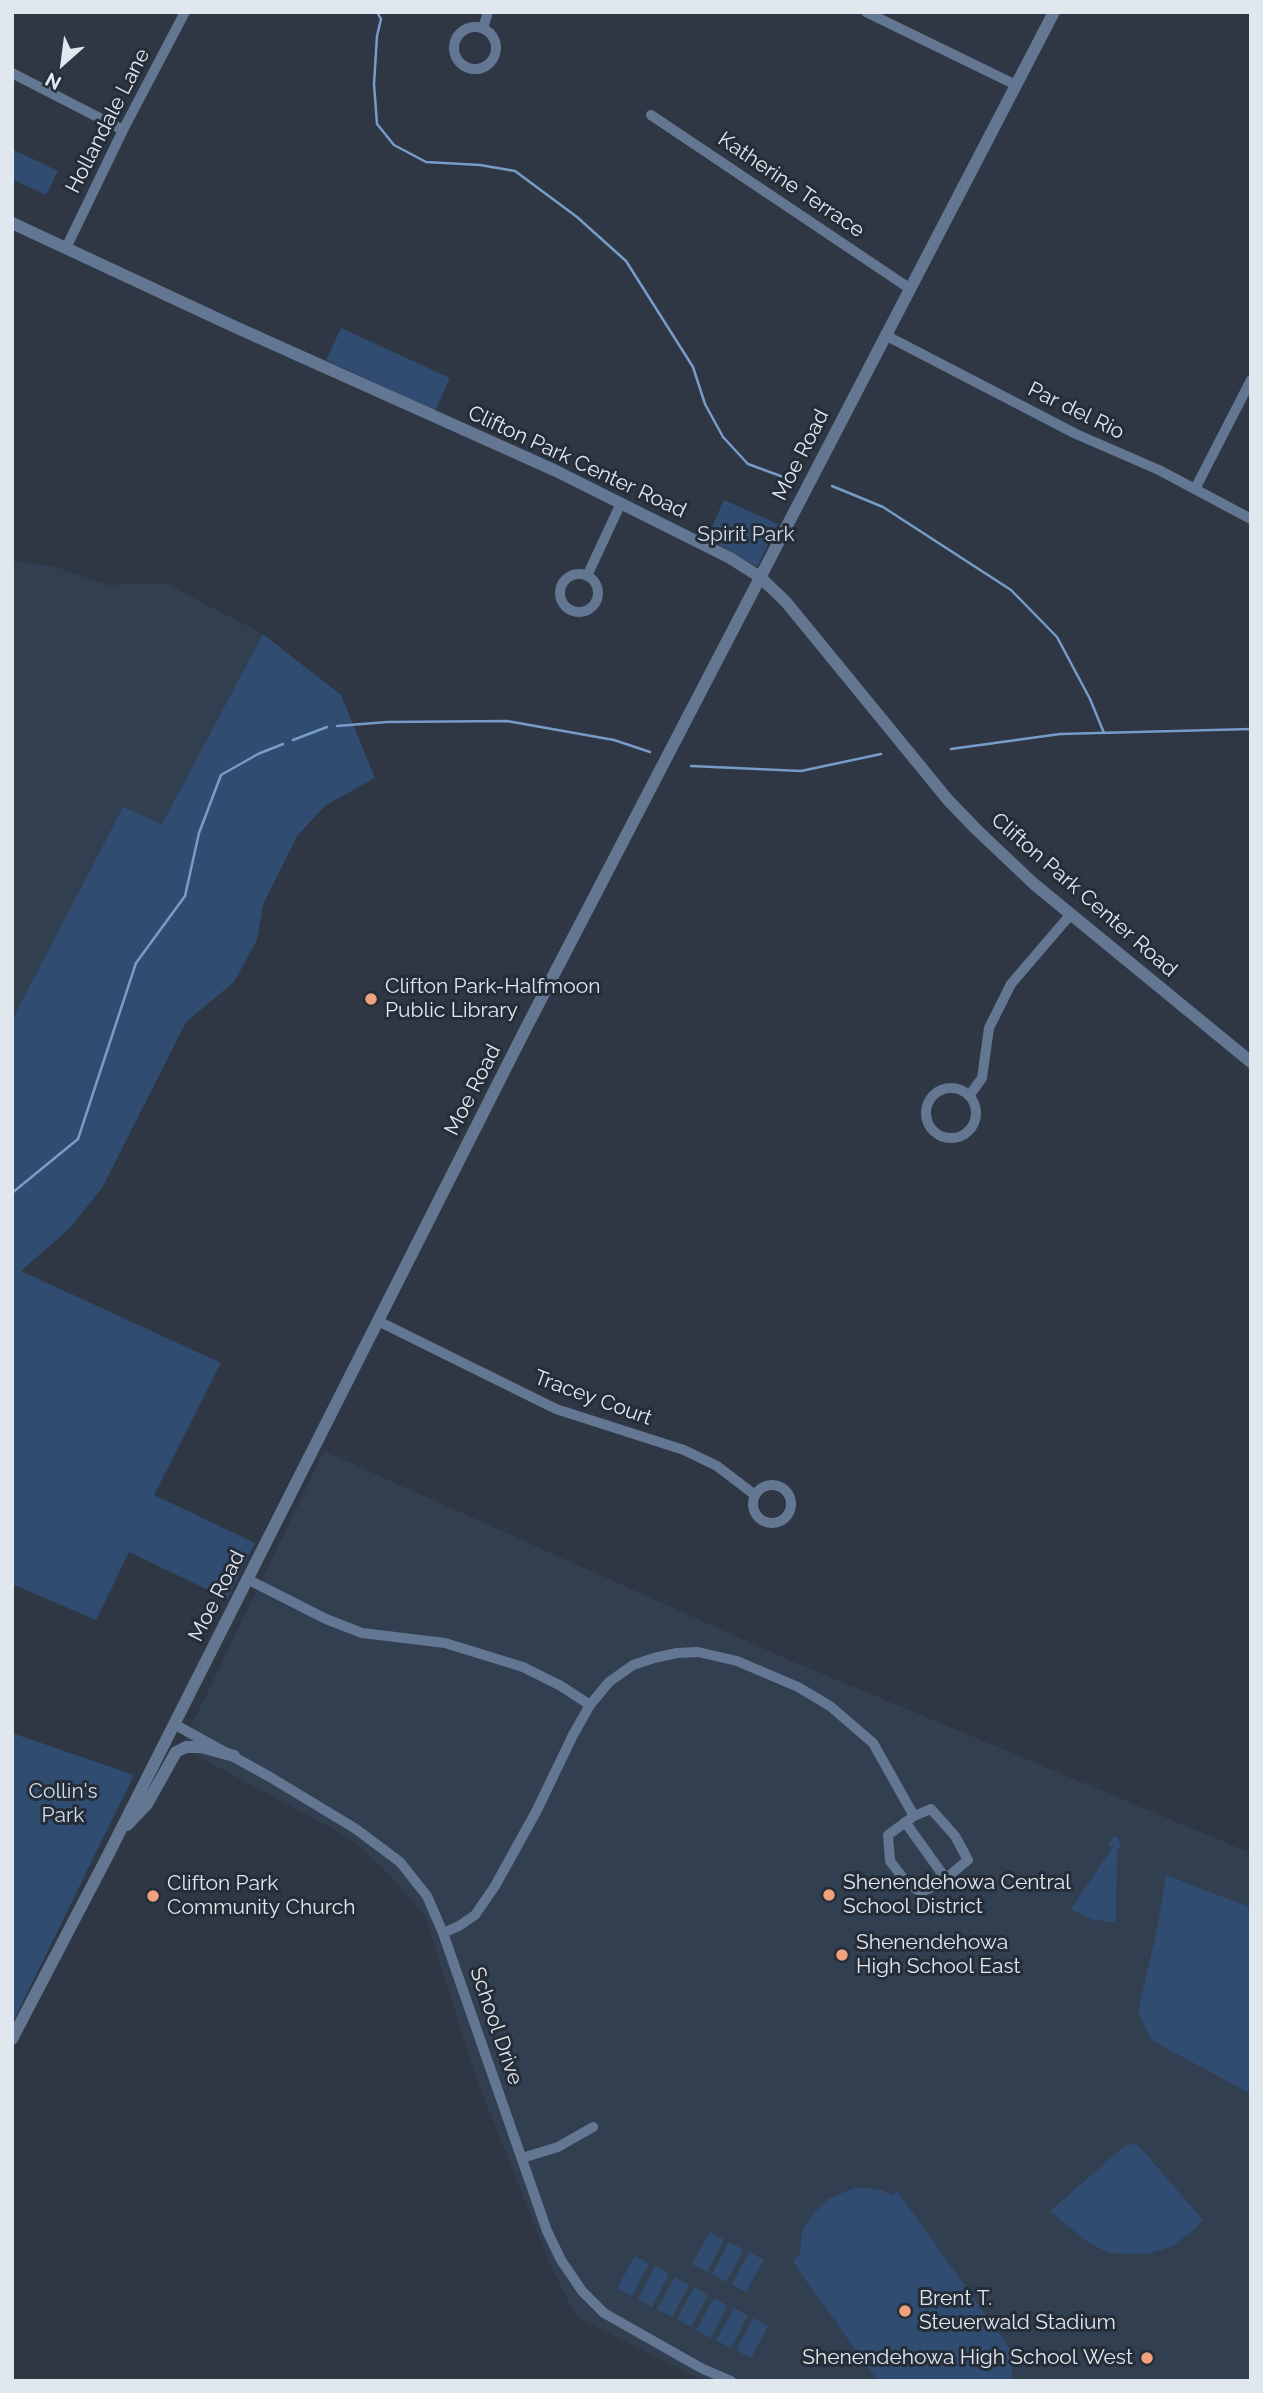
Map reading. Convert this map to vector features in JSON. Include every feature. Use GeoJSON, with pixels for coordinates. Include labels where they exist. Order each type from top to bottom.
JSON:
{"type":"FeatureCollection","features":[{"type":"Feature","properties":{"kind":"street","name":"Hollandale Lane"},"geometry":{"type":"LineString","coordinates":[[66,248],[123,130],[185,12]]}},
{"type":"Feature","properties":{"kind":"street"},"geometry":{"type":"LineString","coordinates":[[483,29],[488,12]]}},
{"type":"Feature","properties":{"kind":"street"},"geometry":{"type":"LineString","coordinates":[[866,12],[1016,85]]}},
{"type":"Feature","properties":{"kind":"street","name":"Moe Road"},"geometry":{"type":"LineString","coordinates":[[12,2039],[118,1836],[518,1045],[1054,12]]}},
{"type":"Feature","properties":{"kind":"street"},"geometry":{"type":"LineString","coordinates":[[12,73],[123,130]]}},
{"type":"Feature","properties":{"kind":"street","name":"Katherine Terrace"},"geometry":{"type":"LineString","coordinates":[[651,115],[909,288]]}},
{"type":"Feature","properties":{"kind":"street","name":"Clifton Park Center Road"},"geometry":{"type":"LineString","coordinates":[[12,223],[621,502],[730,558],[760,577],[786,603],[948,800],[1007,860],[1251,1062]]}},
{"type":"Feature","properties":{"kind":"street","name":"Par del Rio"},"geometry":{"type":"LineString","coordinates":[[885,335],[1076,434],[1159,470],[1251,519]]}},
{"type":"Feature","properties":{"kind":"street"},"geometry":{"type":"LineString","coordinates":[[1195,489],[1251,380]]}},
{"type":"Feature","properties":{"kind":"street"},"geometry":{"type":"LineString","coordinates":[[587,576],[621,502]]}},
{"type":"Feature","properties":{"kind":"street"},"geometry":{"type":"LineString","coordinates":[[969,1096],[982,1078],[989,1028],[1011,984],[1072,914]]}},
{"type":"Feature","properties":{"kind":"street"},"geometry":{"type":"LineString","coordinates":[[953,1088],[969,1096],[975,1106],[976,1118],[967,1133],[950,1138],[934,1131],[926,1115],[929,1103],[936,1093],[953,1088]]}},
{"type":"Feature","properties":{"kind":"street","name":"Tracey Court"},"geometry":{"type":"LineString","coordinates":[[378,1321],[556,1409],[684,1450],[717,1466],[755,1495]]}},
{"type":"Feature","properties":{"kind":"street"},"geometry":{"type":"LineString","coordinates":[[247,1579],[326,1619],[362,1633],[445,1643],[523,1667],[561,1686],[590,1706]]}},
{"type":"Feature","properties":{"kind":"street"},"geometry":{"type":"LineString","coordinates":[[443,1933],[475,1915],[495,1886],[537,1810],[573,1735],[590,1706],[609,1682],[633,1665],[677,1653],[698,1652],[737,1661],[789,1683],[820,1700],[873,1743],[910,1819],[946,1879]]}},
{"type":"Feature","properties":{"kind":"street","name":"School Drive"},"geometry":{"type":"LineString","coordinates":[[174,1724],[234,1756],[356,1829],[400,1862],[427,1896],[443,1933],[556,2250],[582,2291],[604,2313],[684,2359],[731,2381]]}},
{"type":"Feature","properties":{"kind":"street"},"geometry":{"type":"LineString","coordinates":[[118,1836],[147,1804],[176,1752],[186,1747],[201,1747],[234,1756]]}},
{"type":"Feature","properties":{"kind":"street"},"geometry":{"type":"LineString","coordinates":[[931,1809],[955,1836],[968,1860],[946,1879],[921,1892],[907,1884],[890,1861],[888,1835],[910,1819],[931,1809]]}},
{"type":"Feature","properties":{"kind":"street"},"geometry":{"type":"LineString","coordinates":[[522,2158],[558,2147],[593,2127]]}},
{"type":"Feature","properties":{"kind":"shaded area"},"geometry":{"type":"Polygon","coordinates":[[[12,561],[53,566],[108,585],[165,583],[263,634],[162,824],[123,807],[12,1020],[12,561]]]}},
{"type":"Feature","properties":{"kind":"shaded area","name":"Shenendehowa Central School District"},"geometry":{"type":"Polygon","coordinates":[[[324,1451],[787,1659],[1251,1853],[1251,2381],[705,2381],[576,2317],[550,2264],[478,2083],[425,1916],[389,1874],[351,1839],[181,1747],[324,1451]]]}},
{"type":"Feature","properties":{"kind":"green space"},"geometry":{"type":"Polygon","coordinates":[[[12,149],[58,171],[46,195],[12,179],[12,149]]]}},
{"type":"Feature","properties":{"kind":"green space"},"geometry":{"type":"Polygon","coordinates":[[[341,328],[450,378],[435,411],[326,360],[341,328]]]}},
{"type":"Feature","properties":{"kind":"green space","name":"Spirit Park"},"geometry":{"type":"Polygon","coordinates":[[[724,500],[778,524],[757,567],[707,538],[724,500]]]}},
{"type":"Feature","properties":{"kind":"green space"},"geometry":{"type":"Polygon","coordinates":[[[263,634],[341,695],[375,778],[326,805],[297,836],[263,905],[257,940],[234,982],[186,1022],[102,1188],[70,1228],[21,1271],[221,1363],[154,1495],[255,1543],[227,1599],[129,1552],[96,1620],[12,1584],[12,1020],[123,807],[162,824],[263,634]]]}},
{"type":"Feature","properties":{"kind":"green space","name":"Collin's Park"},"geometry":{"type":"Polygon","coordinates":[[[12,1733],[134,1775],[12,2024],[12,1733]]]}},
{"type":"Feature","properties":{"kind":"green space"},"geometry":{"type":"Polygon","coordinates":[[[1113,1837],[1118,1837],[1121,1848],[1117,1848],[1116,1923],[1092,1919],[1071,1909],[1113,1847],[1108,1845],[1113,1837]]]}},
{"type":"Feature","properties":{"kind":"green space"},"geometry":{"type":"Polygon","coordinates":[[[1166,1875],[1251,1908],[1251,2094],[1151,2040],[1138,2012],[1158,1925],[1166,1875]]]}},
{"type":"Feature","properties":{"kind":"green space"},"geometry":{"type":"Polygon","coordinates":[[[1137,2144],[1203,2220],[1171,2247],[1145,2254],[1110,2253],[1089,2243],[1050,2211],[1126,2145],[1137,2144]]]}},
{"type":"Feature","properties":{"kind":"green space","name":"Brent T. Steuerwald Stadium"},"geometry":{"type":"Polygon","coordinates":[[[857,2187],[881,2190],[892,2195],[897,2191],[1018,2360],[1012,2364],[1012,2381],[878,2381],[793,2262],[800,2254],[802,2231],[814,2213],[829,2198],[857,2187]]]}},
{"type":"Feature","properties":{"kind":"green space"},"geometry":{"type":"Polygon","coordinates":[[[710,2232],[724,2240],[707,2272],[692,2264],[710,2232]]]}},
{"type":"Feature","properties":{"kind":"green space"},"geometry":{"type":"Polygon","coordinates":[[[729,2242],[744,2250],[726,2282],[712,2274],[729,2242]]]}},
{"type":"Feature","properties":{"kind":"green space"},"geometry":{"type":"Polygon","coordinates":[[[749,2252],[764,2260],[746,2292],[732,2284],[749,2252]]]}},
{"type":"Feature","properties":{"kind":"green space"},"geometry":{"type":"Polygon","coordinates":[[[635,2256],[649,2264],[632,2296],[617,2288],[635,2256]]]}},
{"type":"Feature","properties":{"kind":"green space"},"geometry":{"type":"Polygon","coordinates":[[[655,2266],[669,2274],[652,2307],[638,2299],[655,2266]]]}},
{"type":"Feature","properties":{"kind":"green space"},"geometry":{"type":"Polygon","coordinates":[[[675,2277],[689,2285],[672,2317],[657,2309],[675,2277]]]}},
{"type":"Feature","properties":{"kind":"green space"},"geometry":{"type":"Polygon","coordinates":[[[694,2287],[708,2295],[691,2327],[677,2319],[694,2287]]]}},
{"type":"Feature","properties":{"kind":"green space"},"geometry":{"type":"Polygon","coordinates":[[[714,2298],[728,2306],[711,2338],[696,2330],[714,2298]]]}},
{"type":"Feature","properties":{"kind":"green space"},"geometry":{"type":"Polygon","coordinates":[[[734,2308],[748,2316],[731,2348],[716,2340],[734,2308]]]}},
{"type":"Feature","properties":{"kind":"green space"},"geometry":{"type":"Polygon","coordinates":[[[753,2318],[768,2326],[751,2358],[736,2350],[753,2318]]]}},
{"type":"Feature","properties":{"kind":"waterway"},"geometry":{"type":"LineString","coordinates":[[377,12],[381,19],[377,36],[374,84],[377,124],[394,145],[426,162],[480,165],[515,171],[577,217],[626,261],[693,367],[705,404],[723,437],[748,464],[786,478]]}},
{"type":"Feature","properties":{"kind":"waterway"},"geometry":{"type":"LineString","coordinates":[[832,486],[883,507],[1011,590],[1057,637],[1090,699],[1104,733]]}},
{"type":"Feature","properties":{"kind":"waterway"},"geometry":{"type":"LineString","coordinates":[[337,726],[387,722],[507,721],[614,740],[650,752]]}},
{"type":"Feature","properties":{"kind":"waterway"},"geometry":{"type":"LineString","coordinates":[[293,740],[327,727]]}},
{"type":"Feature","properties":{"kind":"waterway"},"geometry":{"type":"LineString","coordinates":[[951,749],[1060,734],[1251,729]]}},
{"type":"Feature","properties":{"kind":"waterway"},"geometry":{"type":"LineString","coordinates":[[12,1193],[78,1139],[136,963],[185,896],[199,833],[221,775],[258,754],[283,744]]}},
{"type":"Feature","properties":{"kind":"waterway"},"geometry":{"type":"LineString","coordinates":[[691,766],[801,771],[881,754]]}},
{"type":"Feature","properties":{"kind":"place","name":"Clifton Park-Halfmoon Public Library"},"geometry":{"type":"Point","coordinates":[371,999]}},
{"type":"Feature","properties":{"kind":"place","name":"Shenendehowa Central School District"},"geometry":{"type":"Point","coordinates":[829,1895]}},
{"type":"Feature","properties":{"kind":"place","name":"Clifton Park Community Church"},"geometry":{"type":"Point","coordinates":[153,1896]}},
{"type":"Feature","properties":{"kind":"place","name":"Shenendehowa High School East"},"geometry":{"type":"Point","coordinates":[842,1955]}},
{"type":"Feature","properties":{"kind":"place","name":"Brent T. Steuerwald Stadium"},"geometry":{"type":"Point","coordinates":[905,2311]}},
{"type":"Feature","properties":{"kind":"place","name":"Shenendehowa High School West"},"geometry":{"type":"Point","coordinates":[1147,2358]}}]}
